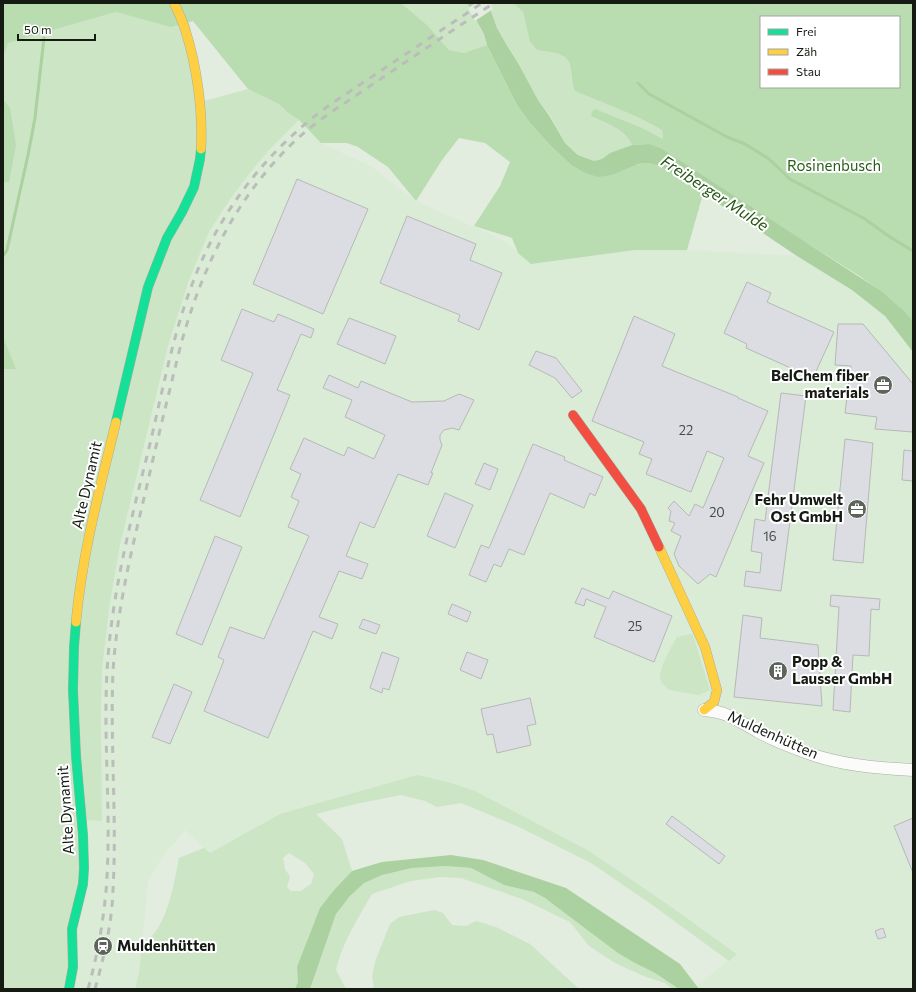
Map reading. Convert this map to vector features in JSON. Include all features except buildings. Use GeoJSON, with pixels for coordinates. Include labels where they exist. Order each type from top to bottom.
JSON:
{"type":"FeatureCollection","features":[{"type":"Feature","properties":{"kind":"street","name":"Alte Dynamit"},"geometry":{"type":"LineString","coordinates":[[70,989],[73,967],[72,929],[83,884],[84,868],[73,690],[74,647],[82,578],[91,526],[148,287],[167,238],[194,187],[200,159],[201,123],[195,67],[185,28],[174,3]]}},
{"type":"Feature","properties":{"kind":"street"},"geometry":{"type":"LineString","coordinates":[[573,415],[642,511],[704,647],[717,690],[714,702],[704,710]]}},
{"type":"Feature","properties":{"kind":"street","name":"Muldenhütten"},"geometry":{"type":"LineString","coordinates":[[704,710],[728,714],[758,732],[805,752],[829,760],[873,768],[913,770]]}},
{"type":"Feature","properties":{"kind":"shaded area"},"geometry":{"type":"Polygon","coordinates":[[[401,3],[467,3],[484,34],[487,45],[464,53],[449,50],[428,26],[401,3]]]}},
{"type":"Feature","properties":{"kind":"shaded area"},"geometry":{"type":"Polygon","coordinates":[[[488,3],[513,3],[523,12],[530,42],[537,50],[555,53],[565,57],[568,60],[572,84],[662,130],[663,139],[642,128],[591,116],[620,131],[629,139],[632,145],[610,153],[602,159],[594,161],[579,155],[565,143],[551,117],[538,100],[497,28],[488,3]]]}},
{"type":"Feature","properties":{"kind":"shaded area"},"geometry":{"type":"Polygon","coordinates":[[[116,12],[171,26],[189,22],[204,101],[248,89],[279,104],[287,112],[299,120],[269,150],[253,169],[231,198],[209,232],[189,280],[168,346],[120,545],[110,603],[102,670],[102,821],[87,820],[71,989],[3,989],[3,369],[15,369],[3,337],[3,183],[9,182],[10,108],[3,99],[3,58],[8,43],[116,12]]]}},
{"type":"Feature","properties":{"kind":"shaded area"},"geometry":{"type":"Polygon","coordinates":[[[299,120],[321,143],[372,167],[416,201],[507,242],[531,264],[635,250],[687,250],[797,256],[852,290],[885,316],[913,352],[913,989],[699,989],[696,987],[737,953],[589,851],[448,782],[280,814],[210,854],[185,830],[164,855],[148,883],[139,973],[135,989],[71,989],[86,797],[101,768],[102,670],[110,603],[120,545],[168,346],[189,280],[209,232],[231,198],[253,169],[269,150],[299,120]]]}},
{"type":"Feature","properties":{"kind":"shaded area"},"geometry":{"type":"Polygon","coordinates":[[[691,634],[693,635],[710,690],[699,695],[669,690],[662,683],[660,678],[664,663],[677,637],[691,634]]]}},
{"type":"Feature","properties":{"kind":"shaded area"},"geometry":{"type":"Polygon","coordinates":[[[417,775],[448,782],[475,791],[589,851],[737,954],[729,961],[651,904],[591,863],[519,827],[461,803],[437,807],[425,801],[401,795],[355,804],[316,814],[342,839],[352,871],[334,890],[297,967],[298,982],[295,989],[135,989],[139,973],[142,944],[151,938],[158,929],[163,918],[172,893],[179,858],[204,848],[210,853],[280,814],[417,775]],[[289,853],[283,858],[285,869],[290,877],[287,887],[291,891],[301,891],[311,884],[314,874],[305,863],[289,853]]]}},
{"type":"Feature","properties":{"kind":"shaded area"},"geometry":{"type":"Polygon","coordinates":[[[446,866],[471,868],[504,885],[534,892],[545,898],[635,963],[655,973],[679,989],[673,989],[665,983],[646,977],[615,963],[589,946],[570,922],[522,899],[461,878],[440,877],[411,881],[372,894],[342,950],[336,970],[346,989],[310,989],[336,914],[350,896],[364,882],[382,875],[412,868],[446,866]]]}},
{"type":"Feature","properties":{"kind":"shaded area"},"geometry":{"type":"Polygon","coordinates":[[[435,910],[443,913],[452,925],[466,926],[476,921],[496,927],[530,944],[579,989],[374,989],[372,976],[376,959],[390,924],[399,917],[435,910]]]}},
{"type":"Feature","properties":{"kind":"green space"},"geometry":{"type":"Polygon","coordinates":[[[3,3],[401,3],[428,26],[449,50],[464,53],[487,45],[517,105],[530,123],[571,165],[583,172],[648,163],[660,166],[676,175],[703,194],[687,250],[635,250],[531,264],[518,253],[512,238],[474,226],[500,186],[510,162],[485,143],[459,138],[442,160],[416,201],[388,167],[358,147],[347,143],[321,143],[299,120],[287,112],[279,104],[248,89],[193,21],[171,27],[116,12],[8,43],[3,58],[3,3]]]}},
{"type":"Feature","properties":{"kind":"green space","name":"Rosinenbusch"},"geometry":{"type":"Polygon","coordinates":[[[513,3],[913,3],[913,321],[887,296],[858,275],[649,144],[632,145],[629,139],[620,131],[591,116],[595,109],[642,128],[663,139],[662,130],[651,124],[575,91],[570,64],[567,59],[559,54],[537,50],[530,42],[523,12],[513,3]]]}},
{"type":"Feature","properties":{"kind":"green space"},"geometry":{"type":"Polygon","coordinates":[[[3,99],[10,108],[16,145],[9,182],[3,183],[3,99]]]}},
{"type":"Feature","properties":{"kind":"green space"},"geometry":{"type":"Polygon","coordinates":[[[3,337],[16,369],[3,369],[3,337]]]}},
{"type":"Feature","properties":{"kind":"water","name":"Freiberger Mulde"},"geometry":{"type":"Polygon","coordinates":[[[467,3],[488,3],[497,28],[538,100],[565,143],[578,155],[594,161],[602,159],[610,153],[632,145],[649,144],[662,149],[881,291],[913,321],[913,352],[885,316],[852,290],[797,256],[676,175],[660,166],[648,163],[638,164],[611,175],[598,177],[583,172],[571,165],[530,123],[517,105],[487,45],[484,34],[467,3]]]}},
{"type":"Feature","properties":{"kind":"water"},"geometry":{"type":"Polygon","coordinates":[[[451,855],[483,860],[566,888],[680,964],[699,989],[679,989],[655,973],[618,953],[545,898],[534,892],[504,885],[471,868],[446,866],[412,868],[382,875],[364,883],[350,896],[336,914],[310,989],[295,989],[298,982],[297,967],[320,908],[352,871],[382,862],[451,855]]]}},
{"type":"Feature","properties":{"kind":"pier"},"geometry":{"type":"Polygon","coordinates":[[[476,3],[490,3],[493,9],[475,21],[468,8],[476,3]]]}},
{"type":"Feature","properties":{"kind":"waterway"},"geometry":{"type":"LineString","coordinates":[[3,256],[7,250],[35,118],[44,38]]}},
{"type":"Feature","properties":{"kind":"waterway"},"geometry":{"type":"LineString","coordinates":[[638,83],[649,94],[727,137],[745,144],[769,159],[790,179],[865,219],[913,251]]}},
{"type":"Feature","properties":{"kind":"railway"},"geometry":{"type":"LineString","coordinates":[[88,989],[103,916],[108,864],[106,699],[109,644],[117,588],[128,533],[168,366],[179,323],[193,282],[204,255],[232,206],[249,182],[287,140],[308,121],[331,104],[482,3]]}},
{"type":"Feature","properties":{"kind":"railway"},"geometry":{"type":"LineString","coordinates":[[95,989],[107,940],[112,902],[114,863],[112,698],[115,649],[121,604],[180,348],[210,262],[239,209],[275,161],[297,139],[334,110],[494,3]]}},
{"type":"Feature","properties":{"kind":"traffic: fast"},"geometry":{"type":"LineString","coordinates":[[116,422],[148,287],[167,238],[194,187],[201,149]]}},
{"type":"Feature","properties":{"kind":"traffic: fast"},"geometry":{"type":"LineString","coordinates":[[69,989],[73,967],[72,929],[83,884],[84,868],[73,690],[76,622]]}},
{"type":"Feature","properties":{"kind":"traffic: slow"},"geometry":{"type":"LineString","coordinates":[[174,3],[185,29],[196,73],[201,119],[201,149]]}},
{"type":"Feature","properties":{"kind":"traffic: slow"},"geometry":{"type":"LineString","coordinates":[[76,622],[87,546],[116,422]]}},
{"type":"Feature","properties":{"kind":"traffic: slow"},"geometry":{"type":"LineString","coordinates":[[659,547],[705,647],[717,690],[714,702],[704,710]]}},
{"type":"Feature","properties":{"kind":"traffic: jam"},"geometry":{"type":"LineString","coordinates":[[573,415],[641,509],[659,547]]}},
{"type":"Feature","properties":{"kind":"place","name":"BelChem fiber materials"},"geometry":{"type":"Point","coordinates":[883,385]}},
{"type":"Feature","properties":{"kind":"place","name":"Fehr Umwelt Ost GmbH"},"geometry":{"type":"Point","coordinates":[857,509]}},
{"type":"Feature","properties":{"kind":"place","name":"Popp & Lausser GmbH"},"geometry":{"type":"Point","coordinates":[778,671]}},
{"type":"Feature","properties":{"kind":"place","name":"Muldenhütten"},"geometry":{"type":"Point","coordinates":[103,946]}}]}
